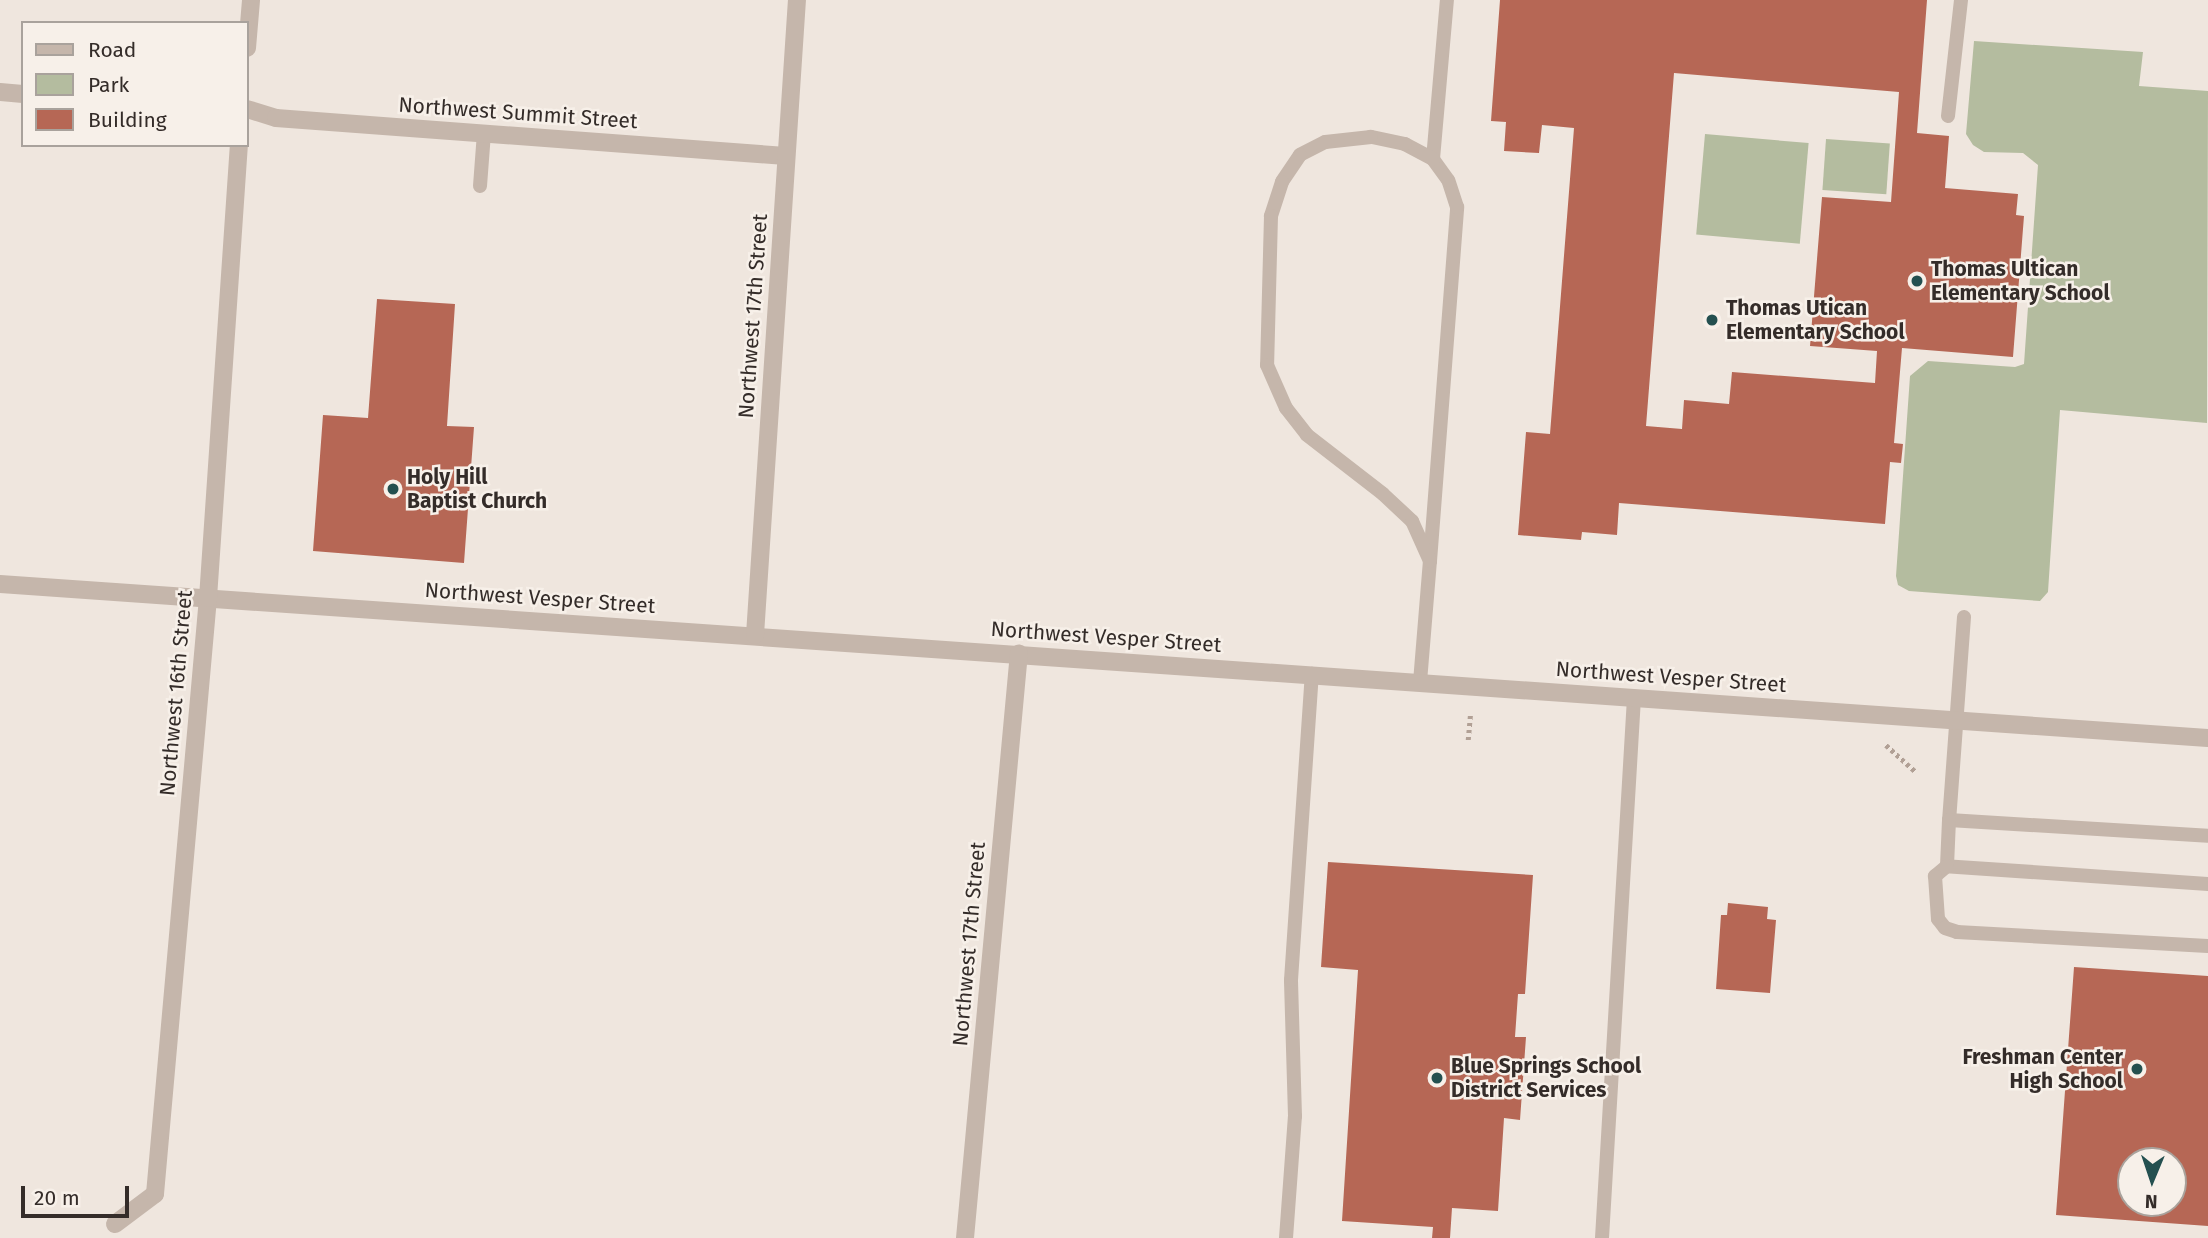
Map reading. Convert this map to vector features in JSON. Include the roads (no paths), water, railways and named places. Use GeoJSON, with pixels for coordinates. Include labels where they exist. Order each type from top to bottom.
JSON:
{"type":"FeatureCollection","features":[{"type":"Feature","properties":{"kind":"street"},"geometry":{"type":"LineString","coordinates":[[248,36],[251,0]]}},
{"type":"Feature","properties":{"kind":"street","name":"Northwest 17th Street"},"geometry":{"type":"LineString","coordinates":[[755,635],[797,0]]}},
{"type":"Feature","properties":{"kind":"street"},"geometry":{"type":"LineString","coordinates":[[0,92],[21,94]]}},
{"type":"Feature","properties":{"kind":"street","name":"Northwest Summit Street"},"geometry":{"type":"LineString","coordinates":[[248,109],[276,118],[786,156]]}},
{"type":"Feature","properties":{"kind":"street","name":"Northwest 16th Street"},"geometry":{"type":"LineString","coordinates":[[114,1224],[155,1194],[208,598],[239,147]]}},
{"type":"Feature","properties":{"kind":"street","name":"Northwest Vesper Street"},"geometry":{"type":"LineString","coordinates":[[0,584],[2208,738]]}},
{"type":"Feature","properties":{"kind":"street","name":"Northwest 17th Street"},"geometry":{"type":"LineString","coordinates":[[965,1238],[1019,653]]}},
{"type":"Feature","properties":{"kind":"lane"},"geometry":{"type":"LineString","coordinates":[[1433,159],[1447,0]]}},
{"type":"Feature","properties":{"kind":"lane"},"geometry":{"type":"LineString","coordinates":[[1948,116],[1961,0]]}},
{"type":"Feature","properties":{"kind":"lane"},"geometry":{"type":"LineString","coordinates":[[480,186],[484,133]]}},
{"type":"Feature","properties":{"kind":"lane"},"geometry":{"type":"LineString","coordinates":[[1420,682],[1430,561],[1457,207],[1448,180],[1433,159],[1405,144],[1371,136],[1325,142],[1300,155],[1282,182],[1270,216],[1267,365],[1286,408],[1307,435],[1383,494],[1412,522],[1430,561]]}},
{"type":"Feature","properties":{"kind":"lane"},"geometry":{"type":"LineString","coordinates":[[1947,866],[1964,617]]}},
{"type":"Feature","properties":{"kind":"lane"},"geometry":{"type":"LineString","coordinates":[[1286,1238],[1295,1116],[1292,981],[1312,674]]}},
{"type":"Feature","properties":{"kind":"lane"},"geometry":{"type":"LineString","coordinates":[[1602,1238],[1634,697]]}},
{"type":"Feature","properties":{"kind":"lane"},"geometry":{"type":"LineString","coordinates":[[1949,820],[2208,836]]}},
{"type":"Feature","properties":{"kind":"lane"},"geometry":{"type":"LineString","coordinates":[[2208,884],[1947,866],[1935,876],[1938,919],[1945,928],[1957,932],[2208,946]]}},
{"type":"Feature","properties":{"kind":"place","name":"Thomas Ultican Elementary School"},"geometry":{"type":"Point","coordinates":[1917,281]}},
{"type":"Feature","properties":{"kind":"place","name":"Thomas Utican Elementary School"},"geometry":{"type":"Point","coordinates":[1712,320]}},
{"type":"Feature","properties":{"kind":"place","name":"Holy Hill Baptist Church"},"geometry":{"type":"Point","coordinates":[393,489]}},
{"type":"Feature","properties":{"kind":"place","name":"Freshman Center High School"},"geometry":{"type":"Point","coordinates":[2137,1069]}},
{"type":"Feature","properties":{"kind":"place","name":"Blue Springs School District Services"},"geometry":{"type":"Point","coordinates":[1437,1078]}}]}
